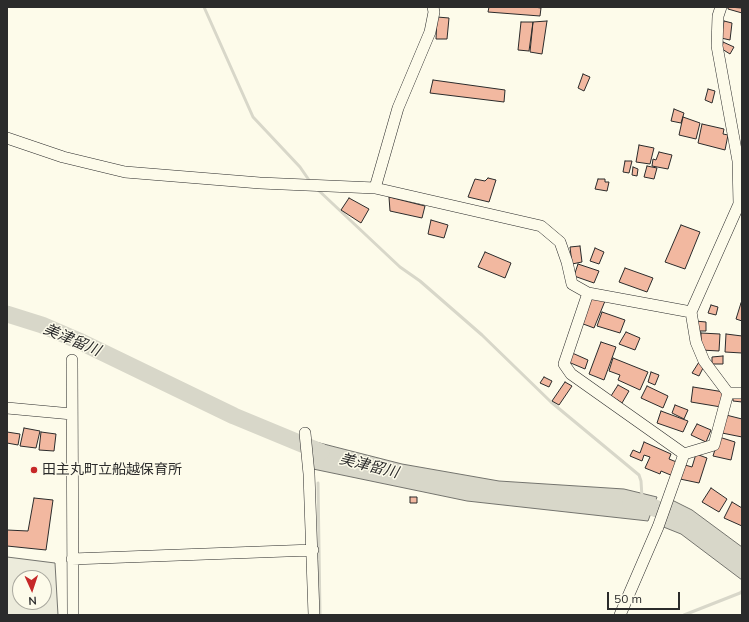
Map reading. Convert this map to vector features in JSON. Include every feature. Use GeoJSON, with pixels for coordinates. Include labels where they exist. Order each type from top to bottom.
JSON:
{"type":"FeatureCollection","features":[{"type":"Feature","properties":{"kind":"street"},"geometry":{"type":"LineString","coordinates":[[375,188],[398,108],[430,32],[434,12],[433,7]]}},
{"type":"Feature","properties":{"kind":"street"},"geometry":{"type":"LineString","coordinates":[[721,7],[718,16],[717,46],[738,161],[740,210],[691,312],[696,342],[704,361],[728,393]]}},
{"type":"Feature","properties":{"kind":"street"},"geometry":{"type":"LineString","coordinates":[[7,138],[63,157],[126,172],[260,183],[375,188],[541,226],[560,242],[567,262],[572,284],[588,293],[691,312]]}},
{"type":"Feature","properties":{"kind":"street"},"geometry":{"type":"LineString","coordinates":[[588,293],[564,364],[571,374],[684,454]]}},
{"type":"Feature","properties":{"kind":"street"},"geometry":{"type":"LineString","coordinates":[[72,360],[73,615]]}},
{"type":"Feature","properties":{"kind":"street"},"geometry":{"type":"LineString","coordinates":[[684,454],[714,445],[728,393]]}},
{"type":"Feature","properties":{"kind":"street"},"geometry":{"type":"LineString","coordinates":[[728,393],[742,393]]}},
{"type":"Feature","properties":{"kind":"street"},"geometry":{"type":"LineString","coordinates":[[7,408],[72,414]]}},
{"type":"Feature","properties":{"kind":"street"},"geometry":{"type":"LineString","coordinates":[[305,433],[313,550],[314,615]]}},
{"type":"Feature","properties":{"kind":"street"},"geometry":{"type":"LineString","coordinates":[[620,615],[658,527],[684,454]]}},
{"type":"Feature","properties":{"kind":"street"},"geometry":{"type":"LineString","coordinates":[[72,560],[313,550]]}},
{"type":"Feature","properties":{"kind":"shaded area"},"geometry":{"type":"Polygon","coordinates":[[[7,557],[55,563],[58,615],[7,615],[7,557]]]}},
{"type":"Feature","properties":{"kind":"water"},"geometry":{"type":"Polygon","coordinates":[[[308,440],[402,464],[499,481],[624,489],[657,497],[648,521],[467,501],[313,469],[308,440]]]}},
{"type":"Feature","properties":{"kind":"water"},"geometry":{"type":"Polygon","coordinates":[[[670,499],[692,510],[742,547],[742,580],[681,534],[661,526],[670,499]]]}},
{"type":"Feature","properties":{"kind":"building"},"geometry":{"type":"Polygon","coordinates":[[[489,7],[541,8],[540,16],[488,12],[489,7]]]}},
{"type":"Feature","properties":{"kind":"building"},"geometry":{"type":"Polygon","coordinates":[[[728,7],[742,8],[742,13],[728,9],[728,7]]]}},
{"type":"Feature","properties":{"kind":"building"},"geometry":{"type":"Polygon","coordinates":[[[437,17],[449,18],[447,39],[436,39],[437,17]]]}},
{"type":"Feature","properties":{"kind":"building"},"geometry":{"type":"Polygon","coordinates":[[[547,21],[542,54],[530,52],[533,22],[547,21]]]}},
{"type":"Feature","properties":{"kind":"building"},"geometry":{"type":"Polygon","coordinates":[[[724,21],[732,23],[730,40],[721,38],[724,21]]]}},
{"type":"Feature","properties":{"kind":"building"},"geometry":{"type":"Polygon","coordinates":[[[521,22],[533,22],[529,51],[518,50],[521,22]]]}},
{"type":"Feature","properties":{"kind":"building"},"geometry":{"type":"Polygon","coordinates":[[[723,42],[734,47],[730,54],[722,49],[723,42]]]}},
{"type":"Feature","properties":{"kind":"building"},"geometry":{"type":"Polygon","coordinates":[[[583,74],[590,77],[584,91],[578,88],[583,74]]]}},
{"type":"Feature","properties":{"kind":"building"},"geometry":{"type":"Polygon","coordinates":[[[433,80],[505,90],[504,102],[430,93],[433,80]]]}},
{"type":"Feature","properties":{"kind":"building"},"geometry":{"type":"Polygon","coordinates":[[[708,89],[715,91],[712,103],[705,100],[708,89]]]}},
{"type":"Feature","properties":{"kind":"building"},"geometry":{"type":"Polygon","coordinates":[[[674,109],[684,113],[681,123],[671,121],[674,109]]]}},
{"type":"Feature","properties":{"kind":"building"},"geometry":{"type":"Polygon","coordinates":[[[683,117],[700,123],[696,139],[679,135],[683,117]]]}},
{"type":"Feature","properties":{"kind":"building"},"geometry":{"type":"Polygon","coordinates":[[[702,124],[724,129],[723,134],[728,135],[725,150],[698,143],[702,124]]]}},
{"type":"Feature","properties":{"kind":"building"},"geometry":{"type":"Polygon","coordinates":[[[639,145],[654,148],[650,164],[636,162],[639,145]]]}},
{"type":"Feature","properties":{"kind":"building"},"geometry":{"type":"Polygon","coordinates":[[[659,152],[672,155],[668,169],[652,166],[653,159],[656,160],[659,152]]]}},
{"type":"Feature","properties":{"kind":"building"},"geometry":{"type":"Polygon","coordinates":[[[625,161],[632,161],[629,173],[623,172],[625,161]]]}},
{"type":"Feature","properties":{"kind":"building"},"geometry":{"type":"Polygon","coordinates":[[[647,166],[657,168],[654,179],[644,177],[647,166]]]}},
{"type":"Feature","properties":{"kind":"building"},"geometry":{"type":"Polygon","coordinates":[[[633,167],[638,169],[637,176],[632,175],[633,167]]]}},
{"type":"Feature","properties":{"kind":"building"},"geometry":{"type":"Polygon","coordinates":[[[488,178],[496,180],[489,202],[468,197],[475,179],[485,181],[488,178]]]}},
{"type":"Feature","properties":{"kind":"building"},"geometry":{"type":"Polygon","coordinates":[[[598,179],[605,179],[605,182],[609,182],[607,191],[595,189],[598,179]]]}},
{"type":"Feature","properties":{"kind":"building"},"geometry":{"type":"Polygon","coordinates":[[[389,197],[425,206],[422,218],[390,211],[389,197]]]}},
{"type":"Feature","properties":{"kind":"building"},"geometry":{"type":"Polygon","coordinates":[[[349,198],[369,209],[361,223],[341,210],[349,198]]]}},
{"type":"Feature","properties":{"kind":"building"},"geometry":{"type":"Polygon","coordinates":[[[431,220],[448,225],[444,238],[428,234],[431,220]]]}},
{"type":"Feature","properties":{"kind":"building"},"geometry":{"type":"Polygon","coordinates":[[[681,225],[700,232],[685,269],[665,262],[681,225]]]}},
{"type":"Feature","properties":{"kind":"building"},"geometry":{"type":"Polygon","coordinates":[[[580,246],[582,262],[572,264],[570,247],[580,246]]]}},
{"type":"Feature","properties":{"kind":"building"},"geometry":{"type":"Polygon","coordinates":[[[595,248],[604,252],[599,264],[590,261],[595,248]]]}},
{"type":"Feature","properties":{"kind":"building"},"geometry":{"type":"Polygon","coordinates":[[[485,252],[511,263],[505,278],[478,267],[485,252]]]}},
{"type":"Feature","properties":{"kind":"building"},"geometry":{"type":"Polygon","coordinates":[[[578,264],[599,271],[594,283],[574,276],[578,264]]]}},
{"type":"Feature","properties":{"kind":"building"},"geometry":{"type":"Polygon","coordinates":[[[625,268],[653,278],[647,292],[619,282],[625,268]]]}},
{"type":"Feature","properties":{"kind":"building"},"geometry":{"type":"Polygon","coordinates":[[[587,296],[605,301],[594,328],[578,322],[587,296]]]}},
{"type":"Feature","properties":{"kind":"building"},"geometry":{"type":"Polygon","coordinates":[[[742,303],[742,321],[736,319],[742,303]]]}},
{"type":"Feature","properties":{"kind":"building"},"geometry":{"type":"Polygon","coordinates":[[[711,305],[718,307],[716,315],[708,313],[711,305]]]}},
{"type":"Feature","properties":{"kind":"building"},"geometry":{"type":"Polygon","coordinates":[[[602,312],[625,320],[620,333],[597,326],[602,312]]]}},
{"type":"Feature","properties":{"kind":"building"},"geometry":{"type":"Polygon","coordinates":[[[695,321],[706,322],[706,331],[700,331],[700,335],[695,321]]]}},
{"type":"Feature","properties":{"kind":"building"},"geometry":{"type":"Polygon","coordinates":[[[626,332],[640,338],[635,350],[619,344],[626,332]]]}},
{"type":"Feature","properties":{"kind":"building"},"geometry":{"type":"Polygon","coordinates":[[[701,333],[720,334],[719,351],[701,350],[701,333]]]}},
{"type":"Feature","properties":{"kind":"building"},"geometry":{"type":"Polygon","coordinates":[[[726,334],[742,336],[742,353],[725,352],[726,334]]]}},
{"type":"Feature","properties":{"kind":"building"},"geometry":{"type":"Polygon","coordinates":[[[601,342],[616,347],[604,380],[589,374],[601,342]]]}},
{"type":"Feature","properties":{"kind":"building"},"geometry":{"type":"Polygon","coordinates":[[[570,352],[588,360],[585,369],[566,361],[570,352]]]}},
{"type":"Feature","properties":{"kind":"building"},"geometry":{"type":"Polygon","coordinates":[[[723,356],[723,364],[712,364],[712,357],[723,356]]]}},
{"type":"Feature","properties":{"kind":"building"},"geometry":{"type":"Polygon","coordinates":[[[613,358],[648,372],[640,390],[618,380],[620,375],[609,371],[613,358]]]}},
{"type":"Feature","properties":{"kind":"building"},"geometry":{"type":"Polygon","coordinates":[[[699,362],[704,366],[699,376],[692,373],[699,362]]]}},
{"type":"Feature","properties":{"kind":"building"},"geometry":{"type":"Polygon","coordinates":[[[651,372],[659,375],[655,385],[648,382],[651,372]]]}},
{"type":"Feature","properties":{"kind":"building"},"geometry":{"type":"Polygon","coordinates":[[[544,377],[552,381],[549,387],[540,383],[544,377]]]}},
{"type":"Feature","properties":{"kind":"building"},"geometry":{"type":"Polygon","coordinates":[[[565,382],[572,386],[559,405],[552,401],[565,382]]]}},
{"type":"Feature","properties":{"kind":"building"},"geometry":{"type":"Polygon","coordinates":[[[618,385],[629,391],[622,403],[611,396],[618,385]]]}},
{"type":"Feature","properties":{"kind":"building"},"geometry":{"type":"Polygon","coordinates":[[[647,386],[668,396],[663,408],[641,398],[647,386]]]}},
{"type":"Feature","properties":{"kind":"building"},"geometry":{"type":"Polygon","coordinates":[[[693,387],[724,392],[721,407],[691,402],[693,387]]]}},
{"type":"Feature","properties":{"kind":"building"},"geometry":{"type":"Polygon","coordinates":[[[733,393],[742,394],[742,402],[733,401],[733,393]]]}},
{"type":"Feature","properties":{"kind":"building"},"geometry":{"type":"Polygon","coordinates":[[[675,405],[688,410],[684,419],[672,413],[675,405]]]}},
{"type":"Feature","properties":{"kind":"building"},"geometry":{"type":"Polygon","coordinates":[[[661,411],[688,421],[683,432],[657,423],[661,411]]]}},
{"type":"Feature","properties":{"kind":"building"},"geometry":{"type":"Polygon","coordinates":[[[726,415],[742,419],[742,437],[722,433],[726,415]]]}},
{"type":"Feature","properties":{"kind":"building"},"geometry":{"type":"Polygon","coordinates":[[[697,424],[711,430],[706,442],[691,435],[697,424]]]}},
{"type":"Feature","properties":{"kind":"building"},"geometry":{"type":"Polygon","coordinates":[[[24,428],[40,431],[36,448],[20,446],[24,428]]]}},
{"type":"Feature","properties":{"kind":"building"},"geometry":{"type":"Polygon","coordinates":[[[7,432],[20,434],[18,445],[7,443],[7,432]]]}},
{"type":"Feature","properties":{"kind":"building"},"geometry":{"type":"Polygon","coordinates":[[[41,432],[56,434],[54,451],[39,450],[41,432]]]}},
{"type":"Feature","properties":{"kind":"building"},"geometry":{"type":"Polygon","coordinates":[[[719,437],[735,442],[731,460],[713,456],[719,437]]]}},
{"type":"Feature","properties":{"kind":"building"},"geometry":{"type":"Polygon","coordinates":[[[644,442],[671,454],[669,459],[679,463],[673,476],[661,471],[660,474],[645,468],[650,457],[644,455],[642,461],[630,456],[633,450],[640,453],[644,442]]]}},
{"type":"Feature","properties":{"kind":"building"},"geometry":{"type":"Polygon","coordinates":[[[696,454],[707,458],[699,483],[680,479],[685,465],[692,467],[696,454]]]}},
{"type":"Feature","properties":{"kind":"building"},"geometry":{"type":"Polygon","coordinates":[[[711,488],[727,499],[719,512],[702,502],[711,488]]]}},
{"type":"Feature","properties":{"kind":"building"},"geometry":{"type":"Polygon","coordinates":[[[410,497],[417,497],[417,503],[410,503],[410,497]]]}},
{"type":"Feature","properties":{"kind":"building"},"geometry":{"type":"Polygon","coordinates":[[[34,498],[53,500],[46,550],[7,546],[7,530],[28,531],[34,498]]]}},
{"type":"Feature","properties":{"kind":"building"},"geometry":{"type":"Polygon","coordinates":[[[732,502],[742,508],[742,526],[724,518],[732,502]]]}},
{"type":"Feature","properties":{"kind":"waterway"},"geometry":{"type":"LineString","coordinates":[[204,7],[253,117],[300,167],[311,183]]}},
{"type":"Feature","properties":{"kind":"waterway"},"geometry":{"type":"LineString","coordinates":[[316,188],[400,267],[420,281],[482,335],[551,402],[639,475],[642,497]]}},
{"type":"Feature","properties":{"kind":"waterway","name":"美津留川"},"geometry":{"type":"LineString","coordinates":[[7,314],[42,325],[79,341],[234,416],[321,452]]}},
{"type":"Feature","properties":{"kind":"waterway"},"geometry":{"type":"LineString","coordinates":[[318,483],[320,615]]}},
{"type":"Feature","properties":{"kind":"waterway","name":"美津留川"},"geometry":{"type":"LineString","coordinates":[[631,502],[642,503],[680,518]]}},
{"type":"Feature","properties":{"kind":"waterway"},"geometry":{"type":"LineString","coordinates":[[684,615],[742,591]]}},
{"type":"Feature","properties":{"kind":"place","name":"田主丸町立船越保育所"},"geometry":{"type":"Point","coordinates":[34,470]}}]}
